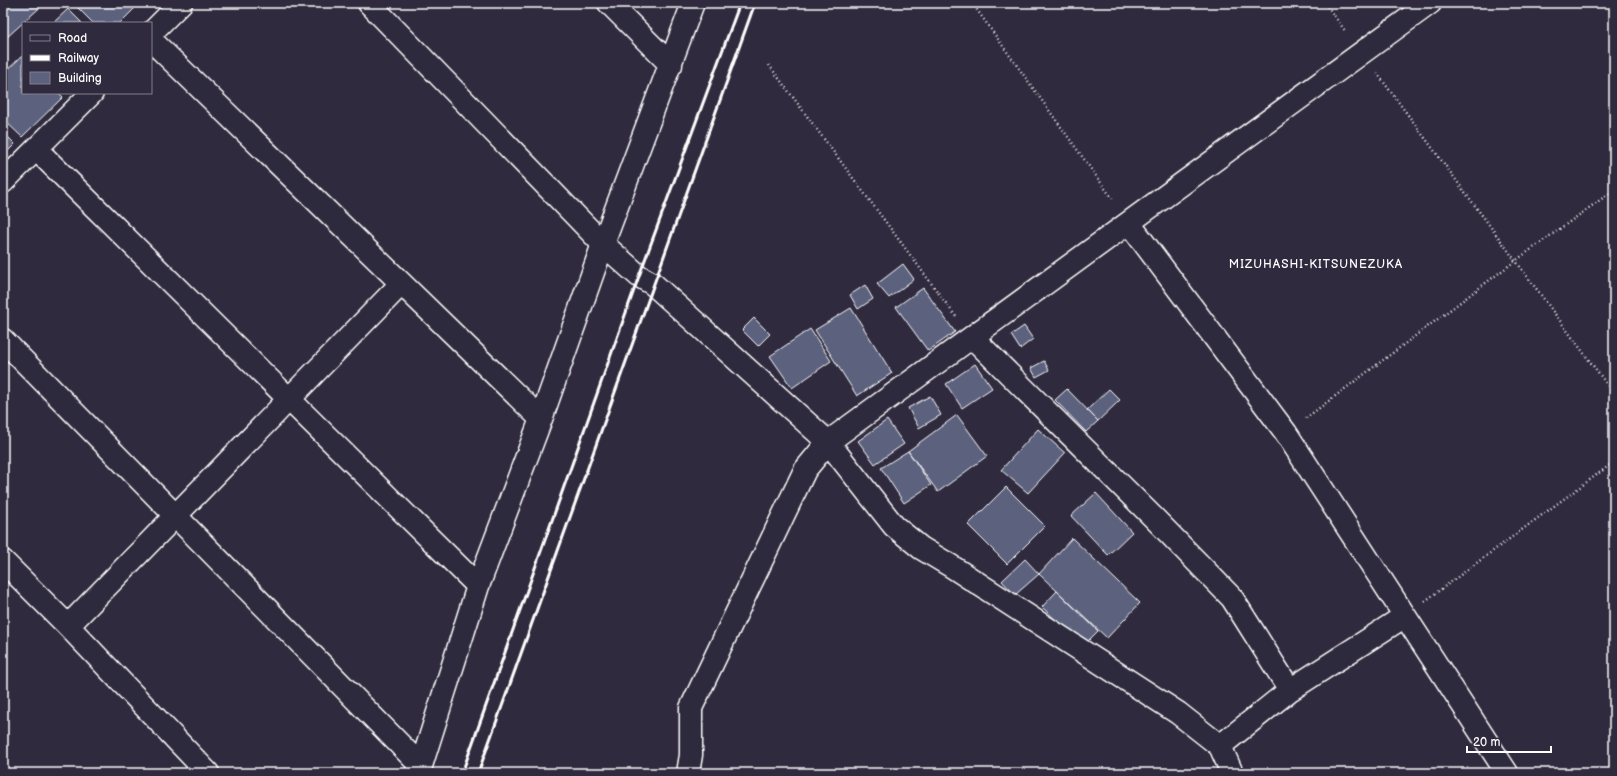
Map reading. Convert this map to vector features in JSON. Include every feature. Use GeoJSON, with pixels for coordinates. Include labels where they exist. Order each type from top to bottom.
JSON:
{"type":"FeatureCollection","features":[{"type":"Feature","properties":{"kind":"street"},"geometry":{"type":"LineString","coordinates":[[369,3],[603,244],[639,276],[653,284],[828,442],[894,526],[921,548],[1178,713],[1220,746],[1232,773]]}},
{"type":"Feature","properties":{"kind":"street"},"geometry":{"type":"LineString","coordinates":[[609,3],[671,65]]}},
{"type":"Feature","properties":{"kind":"street"},"geometry":{"type":"LineString","coordinates":[[3,340],[176,516],[418,770],[478,586],[541,420],[603,244],[693,3]]}},
{"type":"Feature","properties":{"kind":"street"},"geometry":{"type":"LineString","coordinates":[[688,773],[691,755],[691,708],[805,470],[828,442],[1430,3]]}},
{"type":"Feature","properties":{"kind":"street"},"geometry":{"type":"LineString","coordinates":[[152,32],[178,4]]}},
{"type":"Feature","properties":{"kind":"street"},"geometry":{"type":"LineString","coordinates":[[152,41],[541,420]]}},
{"type":"Feature","properties":{"kind":"street"},"geometry":{"type":"LineString","coordinates":[[3,182],[91,94]]}},
{"type":"Feature","properties":{"kind":"street"},"geometry":{"type":"LineString","coordinates":[[36,148],[478,586]]}},
{"type":"Feature","properties":{"kind":"street"},"geometry":{"type":"LineString","coordinates":[[1129,223],[1286,433],[1507,773]]}},
{"type":"Feature","properties":{"kind":"street"},"geometry":{"type":"LineString","coordinates":[[68,626],[401,284]]}},
{"type":"Feature","properties":{"kind":"street"},"geometry":{"type":"LineString","coordinates":[[972,337],[1156,520],[1232,598],[1290,690]]}},
{"type":"Feature","properties":{"kind":"street"},"geometry":{"type":"LineString","coordinates":[[3,561],[68,626],[208,773]]}},
{"type":"Feature","properties":{"kind":"street"},"geometry":{"type":"LineString","coordinates":[[1220,746],[1290,690],[1405,616]]}},
{"type":"Feature","properties":{"kind":"path"},"geometry":{"type":"LineString","coordinates":[[972,3],[1129,223]]}},
{"type":"Feature","properties":{"kind":"path"},"geometry":{"type":"LineString","coordinates":[[1325,3],[1614,394]]}},
{"type":"Feature","properties":{"kind":"path"},"geometry":{"type":"LineString","coordinates":[[769,65],[972,337]]}},
{"type":"Feature","properties":{"kind":"path"},"geometry":{"type":"LineString","coordinates":[[1286,433],[1515,261],[1614,190]]}},
{"type":"Feature","properties":{"kind":"path"},"geometry":{"type":"LineString","coordinates":[[1405,616],[1614,462]]}},
{"type":"Feature","properties":{"kind":"building"},"geometry":{"type":"Polygon","coordinates":[[[3,3],[45,3],[22,22],[6,38],[3,34],[3,3]]]}},
{"type":"Feature","properties":{"kind":"building"},"geometry":{"type":"Polygon","coordinates":[[[73,3],[140,3],[121,22],[92,22],[73,3]]]}},
{"type":"Feature","properties":{"kind":"building"},"geometry":{"type":"Polygon","coordinates":[[[68,9],[81,22],[54,22],[68,9]]]}},
{"type":"Feature","properties":{"kind":"building"},"geometry":{"type":"Polygon","coordinates":[[[22,56],[22,94],[60,94],[63,97],[22,137],[3,119],[3,74],[22,56]]]}},
{"type":"Feature","properties":{"kind":"building"},"geometry":{"type":"Polygon","coordinates":[[[3,132],[15,144],[3,156],[3,132]]]}},
{"type":"Feature","properties":{"kind":"building"},"geometry":{"type":"Polygon","coordinates":[[[903,264],[914,279],[889,298],[877,284],[903,264]]]}},
{"type":"Feature","properties":{"kind":"building"},"geometry":{"type":"Polygon","coordinates":[[[865,285],[873,299],[858,309],[850,295],[865,285]]]}},
{"type":"Feature","properties":{"kind":"building"},"geometry":{"type":"Polygon","coordinates":[[[923,288],[955,332],[928,351],[896,307],[923,288]]]}},
{"type":"Feature","properties":{"kind":"building"},"geometry":{"type":"Polygon","coordinates":[[[851,308],[892,373],[857,396],[815,330],[851,308]]]}},
{"type":"Feature","properties":{"kind":"building"},"geometry":{"type":"Polygon","coordinates":[[[754,318],[770,334],[758,346],[742,330],[754,318]]]}},
{"type":"Feature","properties":{"kind":"building"},"geometry":{"type":"Polygon","coordinates":[[[1024,326],[1033,339],[1020,349],[1011,335],[1024,326]]]}},
{"type":"Feature","properties":{"kind":"building"},"geometry":{"type":"Polygon","coordinates":[[[810,329],[831,361],[792,388],[770,356],[810,329]]]}},
{"type":"Feature","properties":{"kind":"building"},"geometry":{"type":"Polygon","coordinates":[[[1044,361],[1049,370],[1036,377],[1031,368],[1044,361]]]}},
{"type":"Feature","properties":{"kind":"building"},"geometry":{"type":"Polygon","coordinates":[[[975,364],[992,388],[962,408],[946,384],[975,364]]]}},
{"type":"Feature","properties":{"kind":"building"},"geometry":{"type":"Polygon","coordinates":[[[1067,389],[1098,421],[1086,432],[1055,400],[1067,389]]]}},
{"type":"Feature","properties":{"kind":"building"},"geometry":{"type":"Polygon","coordinates":[[[1109,389],[1120,400],[1098,421],[1087,410],[1109,389]]]}},
{"type":"Feature","properties":{"kind":"building"},"geometry":{"type":"Polygon","coordinates":[[[930,396],[941,415],[919,428],[908,408],[930,396]]]}},
{"type":"Feature","properties":{"kind":"building"},"geometry":{"type":"Polygon","coordinates":[[[957,415],[987,456],[938,492],[908,451],[957,415]]]}},
{"type":"Feature","properties":{"kind":"building"},"geometry":{"type":"Polygon","coordinates":[[[887,420],[904,444],[875,464],[858,441],[887,420]]]}},
{"type":"Feature","properties":{"kind":"building"},"geometry":{"type":"Polygon","coordinates":[[[1038,429],[1065,453],[1028,493],[1001,470],[1038,429]]]}},
{"type":"Feature","properties":{"kind":"building"},"geometry":{"type":"Polygon","coordinates":[[[908,451],[931,485],[904,503],[881,468],[908,451]]]}},
{"type":"Feature","properties":{"kind":"building"},"geometry":{"type":"Polygon","coordinates":[[[1006,487],[1045,526],[1007,564],[968,525],[1006,487]]]}},
{"type":"Feature","properties":{"kind":"building"},"geometry":{"type":"Polygon","coordinates":[[[1096,493],[1132,532],[1108,555],[1071,516],[1096,493]]]}},
{"type":"Feature","properties":{"kind":"building"},"geometry":{"type":"Polygon","coordinates":[[[1072,538],[1140,603],[1107,638],[1039,574],[1072,538]]]}},
{"type":"Feature","properties":{"kind":"building"},"geometry":{"type":"Polygon","coordinates":[[[1025,559],[1039,574],[1015,595],[1002,581],[1025,559]]]}},
{"type":"Feature","properties":{"kind":"building"},"geometry":{"type":"Polygon","coordinates":[[[1057,591],[1098,631],[1083,646],[1042,607],[1057,591]]]}},
{"type":"Feature","properties":{"kind":"railway"},"geometry":{"type":"LineString","coordinates":[[462,773],[639,276],[740,3]]}},
{"type":"Feature","properties":{"kind":"railway"},"geometry":{"type":"LineString","coordinates":[[478,773],[755,3]]}},
{"type":"Feature","properties":{"kind":"district","name":"MIZUHASHI-KITSUNEZUKA"},"geometry":{"type":"Point","coordinates":[1316,264]}}]}
